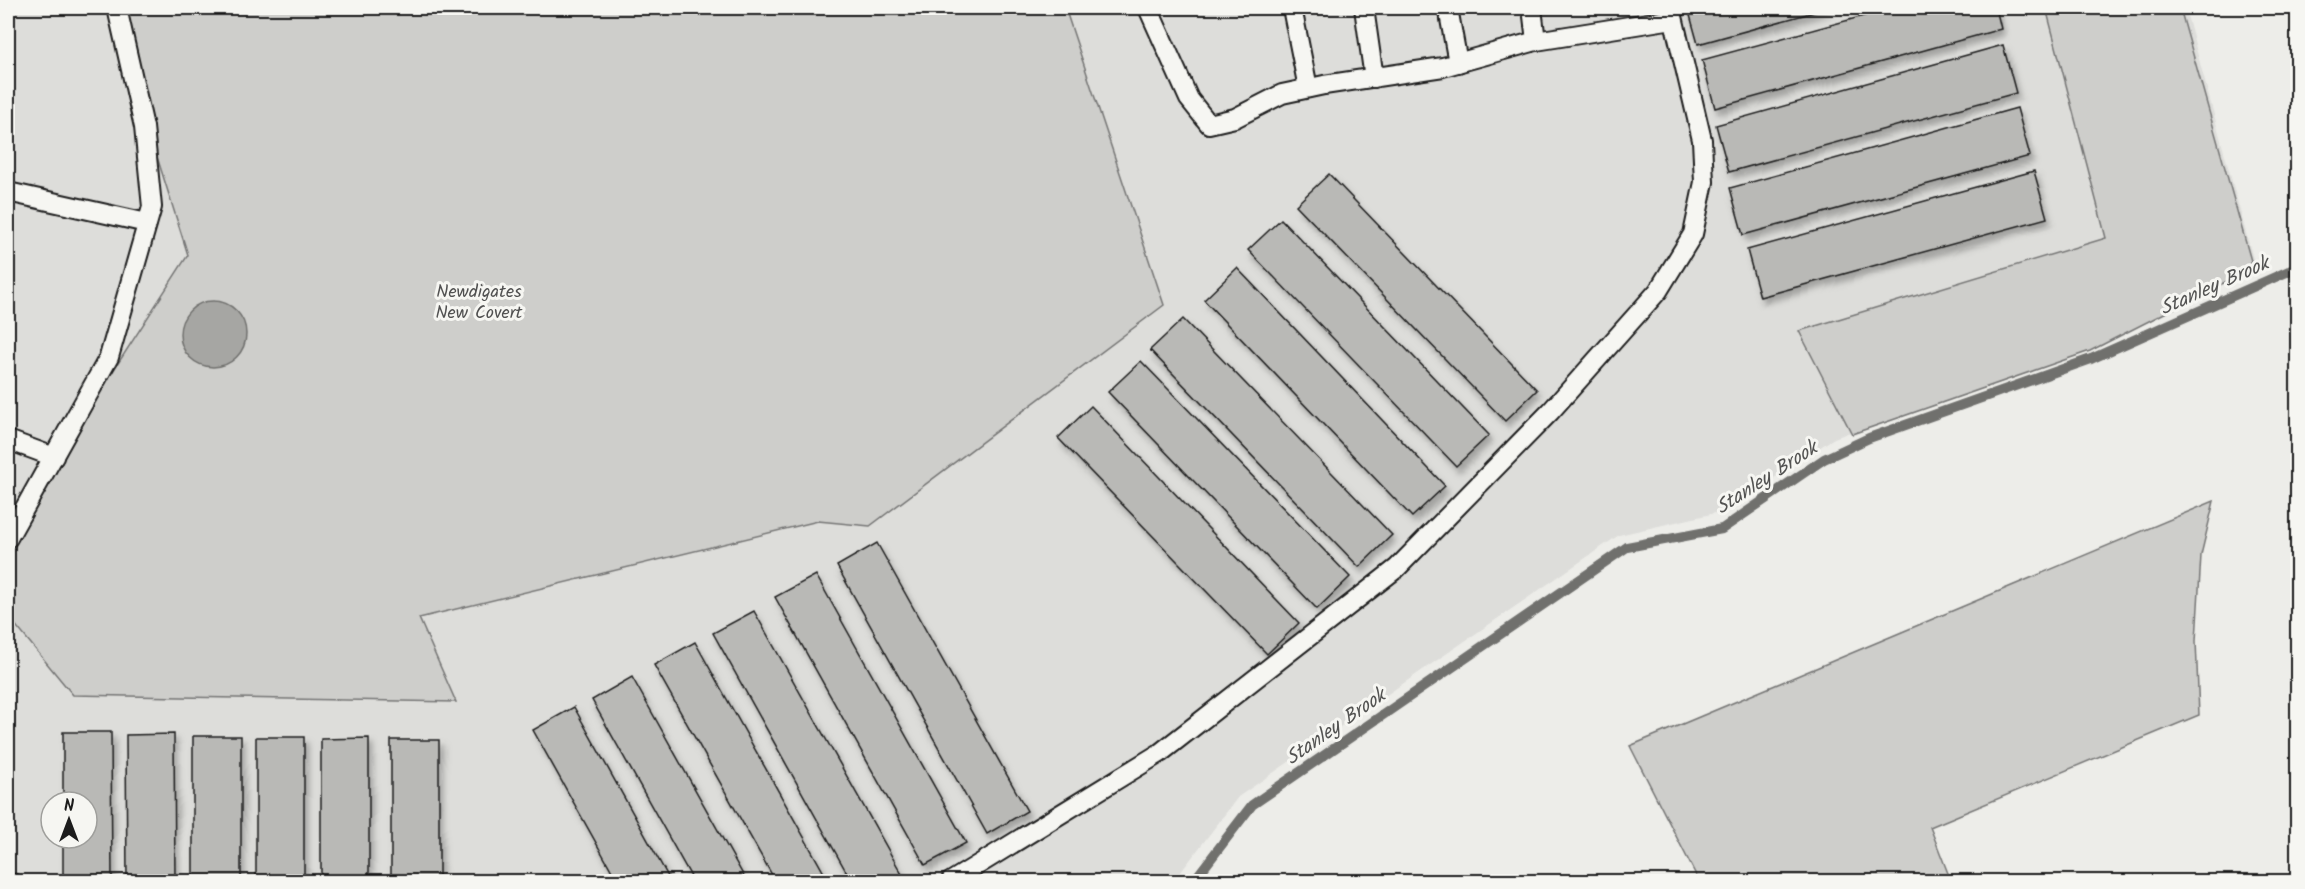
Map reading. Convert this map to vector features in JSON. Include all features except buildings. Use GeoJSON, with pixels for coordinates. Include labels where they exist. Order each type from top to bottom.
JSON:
{"type":"FeatureCollection","features":[{"type":"Feature","properties":{"kind":"lane"},"geometry":{"type":"LineString","coordinates":[[8,538],[109,357],[152,207],[144,127],[117,8]]}},
{"type":"Feature","properties":{"kind":"lane"},"geometry":{"type":"LineString","coordinates":[[950,882],[1160,753],[1397,568],[1550,412],[1658,291],[1693,234],[1704,182],[1702,140],[1672,13],[1536,41],[1458,63],[1282,94],[1234,118],[1209,124],[1189,99],[1148,8]]}},
{"type":"Feature","properties":{"kind":"lane"},"geometry":{"type":"LineString","coordinates":[[1292,8],[1308,88]]}},
{"type":"Feature","properties":{"kind":"lane"},"geometry":{"type":"LineString","coordinates":[[1364,8],[1374,78]]}},
{"type":"Feature","properties":{"kind":"lane"},"geometry":{"type":"LineString","coordinates":[[1448,8],[1458,63]]}},
{"type":"Feature","properties":{"kind":"lane"},"geometry":{"type":"LineString","coordinates":[[1532,8],[1536,41]]}},
{"type":"Feature","properties":{"kind":"lane"},"geometry":{"type":"LineString","coordinates":[[8,192],[147,223]]}},
{"type":"Feature","properties":{"kind":"lane"},"geometry":{"type":"LineString","coordinates":[[8,440],[54,457]]}},
{"type":"Feature","properties":{"kind":"shaded area"},"geometry":{"type":"Polygon","coordinates":[[[8,8],[2185,8],[2255,266],[2097,342],[1834,438],[1724,511],[1619,535],[1238,797],[1174,881],[8,881],[8,8]]]}},
{"type":"Feature","properties":{"kind":"shaded area"},"geometry":{"type":"Polygon","coordinates":[[[213,301],[226,304],[236,311],[243,321],[246,334],[243,347],[236,357],[226,364],[213,367],[200,364],[190,357],[183,347],[180,334],[183,321],[190,311],[200,304],[213,301]]]}},
{"type":"Feature","properties":{"kind":"green space","name":"Newdigates New Covert"},"geometry":{"type":"Polygon","coordinates":[[[110,8],[1065,8],[1164,305],[870,526],[818,521],[419,618],[456,702],[73,695],[8,616],[8,534],[188,255],[110,8]]]}},
{"type":"Feature","properties":{"kind":"green space"},"geometry":{"type":"Polygon","coordinates":[[[2046,8],[2180,8],[2253,268],[2090,351],[1852,434],[1799,331],[2106,238],[2046,8]]]}},
{"type":"Feature","properties":{"kind":"green space"},"geometry":{"type":"Polygon","coordinates":[[[2214,501],[2201,555],[2196,641],[2199,715],[1930,827],[1951,881],[1699,881],[1630,746],[2214,501]]]}},
{"type":"Feature","properties":{"kind":"waterway","name":"Stanley Brook"},"geometry":{"type":"LineString","coordinates":[[1193,882],[1252,805],[1627,547],[1722,529],[1824,459],[1869,438],[2091,359],[2298,267]]}}]}
